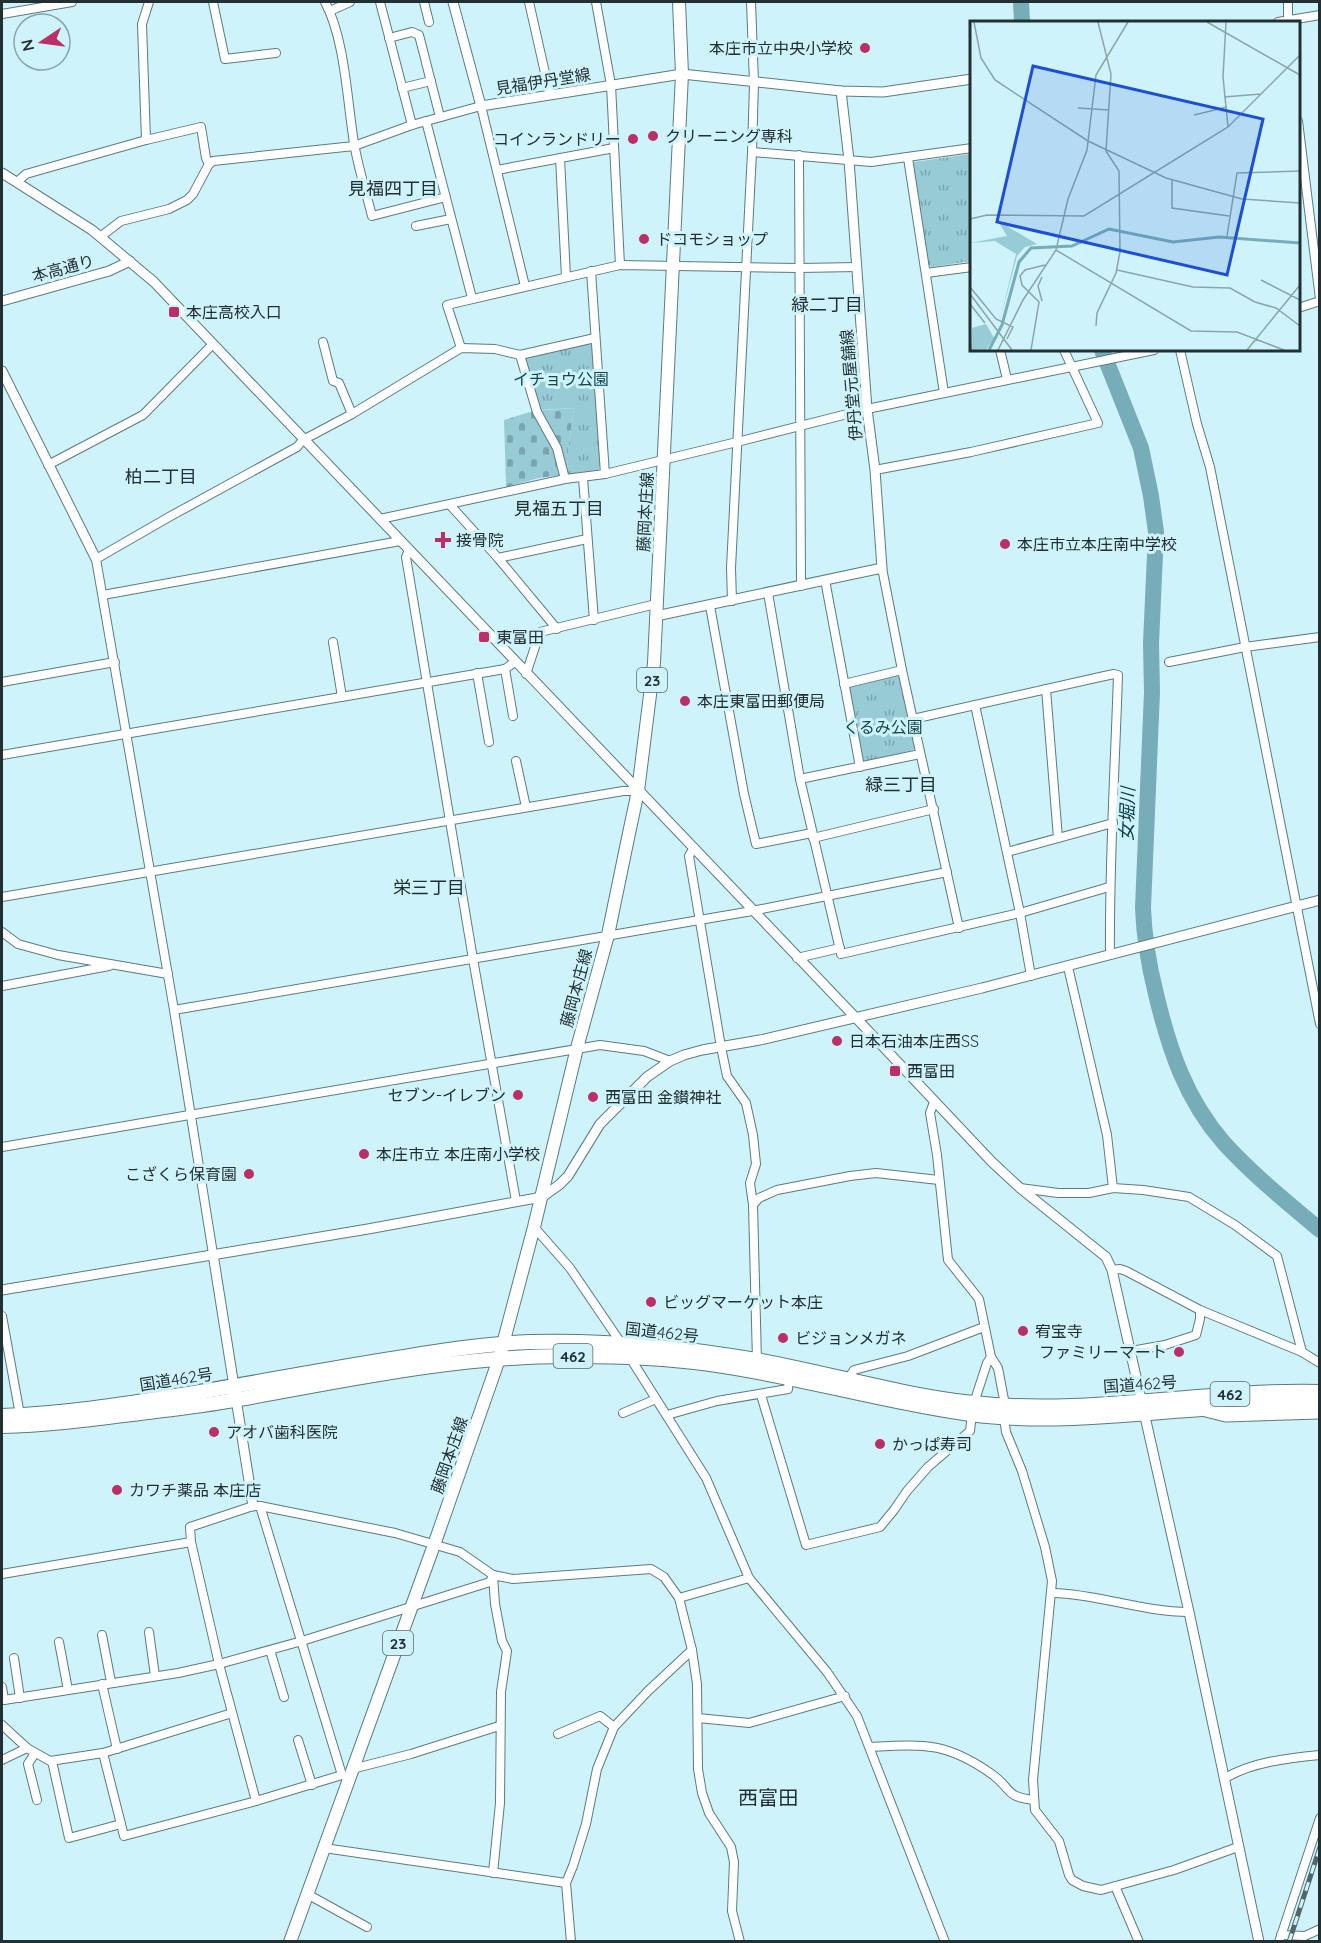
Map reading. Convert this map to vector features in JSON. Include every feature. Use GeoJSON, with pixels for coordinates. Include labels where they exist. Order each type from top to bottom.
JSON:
{"type":"FeatureCollection","features":[{"type":"Feature","properties":{"kind":"highway","name":"国道462号"},"geometry":{"type":"LineString","coordinates":[[2,1426],[62,1423],[234,1393],[407,1356],[504,1343],[621,1343],[757,1360],[974,1409]]}},
{"type":"Feature","properties":{"kind":"highway","name":"国道462号"},"geometry":{"type":"LineString","coordinates":[[2,1416],[234,1393],[529,1356],[630,1357],[711,1364],[887,1400],[1004,1411],[1070,1405],[1206,1409],[1320,1402]]}},
{"type":"Feature","properties":{"kind":"highway","name":"国道462号"},"geometry":{"type":"LineString","coordinates":[[1143,1408],[1237,1394],[1320,1392]]}},
{"type":"Feature","properties":{"kind":"highway"},"geometry":{"type":"LineString","coordinates":[[1206,1409],[1226,1414],[1320,1411]]}},
{"type":"Feature","properties":{"kind":"main road","name":"藤岡本庄線"},"geometry":{"type":"LineString","coordinates":[[290,1941],[348,1774],[434,1545],[500,1359],[542,1197],[577,1048],[608,935],[638,791],[654,663],[682,74],[679,2]]}},
{"type":"Feature","properties":{"kind":"street"},"geometry":{"type":"LineString","coordinates":[[2,14],[37,4],[72,2]]}},
{"type":"Feature","properties":{"kind":"street"},"geometry":{"type":"LineString","coordinates":[[146,140],[142,24],[149,2]]}},
{"type":"Feature","properties":{"kind":"street"},"geometry":{"type":"LineString","coordinates":[[213,2],[225,58],[276,53]]}},
{"type":"Feature","properties":{"kind":"street"},"geometry":{"type":"LineString","coordinates":[[325,2],[330,11],[341,54],[354,146],[372,216],[446,197]]}},
{"type":"Feature","properties":{"kind":"street"},"geometry":{"type":"LineString","coordinates":[[330,11],[350,2]]}},
{"type":"Feature","properties":{"kind":"street"},"geometry":{"type":"LineString","coordinates":[[380,2],[412,125]]}},
{"type":"Feature","properties":{"kind":"street"},"geometry":{"type":"LineString","coordinates":[[424,2],[429,22]]}},
{"type":"Feature","properties":{"kind":"street","name":"見福伊丹堂線"},"geometry":{"type":"LineString","coordinates":[[453,2],[481,106],[682,74]]}},
{"type":"Feature","properties":{"kind":"street"},"geometry":{"type":"LineString","coordinates":[[529,2],[550,94]]}},
{"type":"Feature","properties":{"kind":"street"},"geometry":{"type":"LineString","coordinates":[[596,2],[611,85],[620,265]]}},
{"type":"Feature","properties":{"kind":"street"},"geometry":{"type":"LineString","coordinates":[[732,601],[731,568],[752,152],[754,83],[751,2]]}},
{"type":"Feature","properties":{"kind":"street"},"geometry":{"type":"LineString","coordinates":[[1288,2],[1288,21],[1320,15]]}},
{"type":"Feature","properties":{"kind":"street"},"geometry":{"type":"LineString","coordinates":[[389,38],[412,32],[419,35],[441,117]]}},
{"type":"Feature","properties":{"kind":"street"},"geometry":{"type":"LineString","coordinates":[[682,74],[841,91],[882,92],[970,79]]}},
{"type":"Feature","properties":{"kind":"street"},"geometry":{"type":"LineString","coordinates":[[402,88],[431,81]]}},
{"type":"Feature","properties":{"kind":"street","name":"伊丹堂元屋舗線"},"geometry":{"type":"LineString","coordinates":[[841,91],[849,160],[867,409],[875,470],[882,568]]}},
{"type":"Feature","properties":{"kind":"street"},"geometry":{"type":"LineString","coordinates":[[100,237],[121,221],[169,208],[187,200],[193,194],[209,164],[218,159],[354,146],[412,125],[481,106],[525,286]]}},
{"type":"Feature","properties":{"kind":"street"},"geometry":{"type":"LineString","coordinates":[[426,121],[472,298]]}},
{"type":"Feature","properties":{"kind":"street"},"geometry":{"type":"LineString","coordinates":[[7,178],[201,127],[209,164]]}},
{"type":"Feature","properties":{"kind":"street"},"geometry":{"type":"LineString","coordinates":[[1300,130],[1320,300],[1300,308]]}},
{"type":"Feature","properties":{"kind":"street"},"geometry":{"type":"LineString","coordinates":[[497,170],[614,148]]}},
{"type":"Feature","properties":{"kind":"street"},"geometry":{"type":"LineString","coordinates":[[752,152],[871,162],[970,148]]}},
{"type":"Feature","properties":{"kind":"street"},"geometry":{"type":"LineString","coordinates":[[799,156],[801,586]]}},
{"type":"Feature","properties":{"kind":"street"},"geometry":{"type":"LineString","coordinates":[[560,158],[566,277]]}},
{"type":"Feature","properties":{"kind":"street"},"geometry":{"type":"LineString","coordinates":[[908,158],[944,393]]}},
{"type":"Feature","properties":{"kind":"street"},"geometry":{"type":"LineString","coordinates":[[7,178],[65,212],[100,237],[154,282],[856,1018],[970,1141],[1020,1188],[1101,1252],[1110,1262],[1189,1612],[1259,1941]]}},
{"type":"Feature","properties":{"kind":"street"},"geometry":{"type":"LineString","coordinates":[[416,226],[451,219]]}},
{"type":"Feature","properties":{"kind":"street","name":"本高通り"},"geometry":{"type":"LineString","coordinates":[[2,301],[109,271],[130,261]]}},
{"type":"Feature","properties":{"kind":"street"},"geometry":{"type":"LineString","coordinates":[[461,348],[447,305],[620,265],[857,267]]}},
{"type":"Feature","properties":{"kind":"street"},"geometry":{"type":"LineString","coordinates":[[926,273],[970,267]]}},
{"type":"Feature","properties":{"kind":"street"},"geometry":{"type":"LineString","coordinates":[[591,271],[604,474]]}},
{"type":"Feature","properties":{"kind":"street"},"geometry":{"type":"LineString","coordinates":[[96,559],[297,447],[303,440],[352,414],[461,348],[495,349],[520,355],[595,338]]}},
{"type":"Feature","properties":{"kind":"street"},"geometry":{"type":"LineString","coordinates":[[323,342],[333,381],[339,383],[352,414]]}},
{"type":"Feature","properties":{"kind":"street"},"geometry":{"type":"LineString","coordinates":[[48,465],[143,415],[213,344]]}},
{"type":"Feature","properties":{"kind":"street"},"geometry":{"type":"LineString","coordinates":[[1000,351],[1007,379]]}},
{"type":"Feature","properties":{"kind":"street"},"geometry":{"type":"LineString","coordinates":[[875,470],[971,452],[1098,423],[1064,351]]}},
{"type":"Feature","properties":{"kind":"street"},"geometry":{"type":"LineString","coordinates":[[380,519],[565,479],[604,474],[867,409],[1148,351]]}},
{"type":"Feature","properties":{"kind":"street"},"geometry":{"type":"LineString","coordinates":[[1180,351],[1197,424],[1210,467],[1320,1024]]}},
{"type":"Feature","properties":{"kind":"street"},"geometry":{"type":"LineString","coordinates":[[520,355],[537,412],[557,448],[565,479]]}},
{"type":"Feature","properties":{"kind":"street"},"geometry":{"type":"LineString","coordinates":[[2,371],[96,559],[174,1010],[234,1393],[257,1506],[348,1774]]}},
{"type":"Feature","properties":{"kind":"street"},"geometry":{"type":"LineString","coordinates":[[583,478],[594,620]]}},
{"type":"Feature","properties":{"kind":"street"},"geometry":{"type":"LineString","coordinates":[[450,505],[557,629]]}},
{"type":"Feature","properties":{"kind":"street"},"geometry":{"type":"LineString","coordinates":[[498,558],[587,539]]}},
{"type":"Feature","properties":{"kind":"street"},"geometry":{"type":"LineString","coordinates":[[103,594],[400,541]]}},
{"type":"Feature","properties":{"kind":"street"},"geometry":{"type":"LineString","coordinates":[[409,550],[406,557],[426,682],[516,1201]]}},
{"type":"Feature","properties":{"kind":"street"},"geometry":{"type":"LineString","coordinates":[[526,674],[540,632],[656,610],[710,606],[882,568],[959,928]]}},
{"type":"Feature","properties":{"kind":"street"},"geometry":{"type":"LineString","coordinates":[[825,580],[860,767]]}},
{"type":"Feature","properties":{"kind":"street"},"geometry":{"type":"LineString","coordinates":[[768,593],[800,779],[841,954],[1020,913],[1109,887]]}},
{"type":"Feature","properties":{"kind":"street"},"geometry":{"type":"LineString","coordinates":[[710,606],[744,794],[756,844],[812,836],[934,809]]}},
{"type":"Feature","properties":{"kind":"street"},"geometry":{"type":"LineString","coordinates":[[1169,662],[1245,647],[1320,637]]}},
{"type":"Feature","properties":{"kind":"street"},"geometry":{"type":"LineString","coordinates":[[333,642],[342,697]]}},
{"type":"Feature","properties":{"kind":"street"},"geometry":{"type":"LineString","coordinates":[[2,682],[115,662]]}},
{"type":"Feature","properties":{"kind":"street"},"geometry":{"type":"LineString","coordinates":[[2,755],[505,669],[515,662]]}},
{"type":"Feature","properties":{"kind":"street"},"geometry":{"type":"LineString","coordinates":[[505,669],[513,716]]}},
{"type":"Feature","properties":{"kind":"street"},"geometry":{"type":"LineString","coordinates":[[844,684],[902,670]]}},
{"type":"Feature","properties":{"kind":"street"},"geometry":{"type":"LineString","coordinates":[[477,673],[489,742]]}},
{"type":"Feature","properties":{"kind":"street"},"geometry":{"type":"LineString","coordinates":[[913,719],[1114,674],[1118,675],[1109,887],[1110,955]]}},
{"type":"Feature","properties":{"kind":"street"},"geometry":{"type":"LineString","coordinates":[[1046,689],[1058,838]]}},
{"type":"Feature","properties":{"kind":"street"},"geometry":{"type":"LineString","coordinates":[[975,705],[1020,913],[1031,976]]}},
{"type":"Feature","properties":{"kind":"street"},"geometry":{"type":"LineString","coordinates":[[800,779],[920,754]]}},
{"type":"Feature","properties":{"kind":"street"},"geometry":{"type":"LineString","coordinates":[[516,761],[526,807]]}},
{"type":"Feature","properties":{"kind":"street"},"geometry":{"type":"LineString","coordinates":[[2,897],[623,790],[638,791]]}},
{"type":"Feature","properties":{"kind":"street"},"geometry":{"type":"LineString","coordinates":[[1007,852],[1113,824]]}},
{"type":"Feature","properties":{"kind":"street"},"geometry":{"type":"LineString","coordinates":[[693,849],[689,856],[727,1076],[746,1103],[753,1135],[756,1164],[750,1184],[753,1205],[757,1360]]}},
{"type":"Feature","properties":{"kind":"street"},"geometry":{"type":"LineString","coordinates":[[174,1010],[752,911],[947,872]]}},
{"type":"Feature","properties":{"kind":"street"},"geometry":{"type":"LineString","coordinates":[[2,1290],[368,1229],[542,1197],[568,1176],[600,1124],[647,1077],[670,1060],[702,1050],[760,1040],[1068,967],[1320,900]]}},
{"type":"Feature","properties":{"kind":"street"},"geometry":{"type":"LineString","coordinates":[[2,932],[18,944],[58,956],[168,974]]}},
{"type":"Feature","properties":{"kind":"street"},"geometry":{"type":"LineString","coordinates":[[797,958],[840,948]]}},
{"type":"Feature","properties":{"kind":"street"},"geometry":{"type":"LineString","coordinates":[[2,986],[116,965]]}},
{"type":"Feature","properties":{"kind":"street"},"geometry":{"type":"LineString","coordinates":[[1068,967],[1107,1135],[1113,1188]]}},
{"type":"Feature","properties":{"kind":"street"},"geometry":{"type":"LineString","coordinates":[[2,1146],[600,1045],[644,1051],[670,1060]]}},
{"type":"Feature","properties":{"kind":"street"},"geometry":{"type":"LineString","coordinates":[[934,1102],[930,1113],[948,1260],[979,1299],[991,1357],[998,1368],[1006,1432],[1022,1471],[1045,1547],[1052,1581],[1053,1593],[1033,1780],[1035,1810],[1059,1841],[1072,1880],[1093,1889],[1115,1887],[1174,1870],[1238,1847]]}},
{"type":"Feature","properties":{"kind":"street"},"geometry":{"type":"LineString","coordinates":[[753,1205],[759,1198],[777,1190],[850,1176],[876,1173],[939,1180]]}},
{"type":"Feature","properties":{"kind":"street"},"geometry":{"type":"LineString","coordinates":[[1020,1188],[1058,1193],[1089,1193],[1113,1188],[1190,1197],[1235,1225],[1277,1256],[1302,1352]]}},
{"type":"Feature","properties":{"kind":"street"},"geometry":{"type":"LineString","coordinates":[[534,1227],[570,1268],[621,1343],[706,1478],[749,1578],[845,1696],[857,1716],[945,1941]]}},
{"type":"Feature","properties":{"kind":"street"},"geometry":{"type":"LineString","coordinates":[[1112,1270],[1126,1271],[1200,1310],[1302,1352],[1320,1363]]}},
{"type":"Feature","properties":{"kind":"street"},"geometry":{"type":"LineString","coordinates":[[1131,1351],[1165,1345],[1196,1335],[1200,1310]]}},
{"type":"Feature","properties":{"kind":"street"},"geometry":{"type":"LineString","coordinates":[[2,1316],[20,1415]]}},
{"type":"Feature","properties":{"kind":"street"},"geometry":{"type":"LineString","coordinates":[[847,1380],[854,1370],[908,1356],[984,1327]]}},
{"type":"Feature","properties":{"kind":"street"},"geometry":{"type":"LineString","coordinates":[[761,1395],[806,1545],[879,1527],[928,1467],[970,1431],[987,1363],[991,1357]]}},
{"type":"Feature","properties":{"kind":"street"},"geometry":{"type":"LineString","coordinates":[[667,1415],[717,1401],[788,1389],[789,1379]]}},
{"type":"Feature","properties":{"kind":"street"},"geometry":{"type":"LineString","coordinates":[[623,1413],[656,1399]]}},
{"type":"Feature","properties":{"kind":"street"},"geometry":{"type":"LineString","coordinates":[[256,1801],[219,1664],[190,1542],[190,1527],[257,1506],[354,1523],[460,1552],[493,1575],[513,1579],[651,1569],[664,1577],[679,1598],[692,1650],[697,1684],[698,1769],[702,1793],[709,1813],[731,1847],[734,1862],[732,1911],[740,1941]]}},
{"type":"Feature","properties":{"kind":"street"},"geometry":{"type":"LineString","coordinates":[[2,1574],[190,1542]]}},
{"type":"Feature","properties":{"kind":"street"},"geometry":{"type":"LineString","coordinates":[[2,1687],[3,1700],[219,1664],[303,1641],[490,1582],[493,1575]]}},
{"type":"Feature","properties":{"kind":"street"},"geometry":{"type":"LineString","coordinates":[[493,1575],[495,1604],[502,1641],[507,1651],[501,1692],[500,1803],[493,1874]]}},
{"type":"Feature","properties":{"kind":"street"},"geometry":{"type":"LineString","coordinates":[[679,1598],[749,1578]]}},
{"type":"Feature","properties":{"kind":"street"},"geometry":{"type":"LineString","coordinates":[[1053,1593],[1074,1593],[1152,1609],[1189,1612]]}},
{"type":"Feature","properties":{"kind":"street"},"geometry":{"type":"LineString","coordinates":[[148,1632],[155,1676]]}},
{"type":"Feature","properties":{"kind":"street"},"geometry":{"type":"LineString","coordinates":[[102,1635],[111,1683]]}},
{"type":"Feature","properties":{"kind":"street"},"geometry":{"type":"LineString","coordinates":[[59,1642],[68,1690]]}},
{"type":"Feature","properties":{"kind":"street"},"geometry":{"type":"LineString","coordinates":[[270,1650],[284,1697]]}},
{"type":"Feature","properties":{"kind":"street"},"geometry":{"type":"LineString","coordinates":[[571,1941],[566,1883],[586,1824],[597,1769],[614,1727],[648,1690],[692,1650]]}},
{"type":"Feature","properties":{"kind":"street"},"geometry":{"type":"LineString","coordinates":[[14,1658],[20,1698]]}},
{"type":"Feature","properties":{"kind":"street"},"geometry":{"type":"LineString","coordinates":[[102,1684],[117,1749]]}},
{"type":"Feature","properties":{"kind":"street"},"geometry":{"type":"LineString","coordinates":[[698,1718],[749,1723],[845,1696]]}},
{"type":"Feature","properties":{"kind":"street"},"geometry":{"type":"LineString","coordinates":[[2,1725],[27,1748],[52,1761],[103,1753],[232,1713]]}},
{"type":"Feature","properties":{"kind":"street"},"geometry":{"type":"LineString","coordinates":[[558,1734],[600,1716],[614,1727]]}},
{"type":"Feature","properties":{"kind":"street"},"geometry":{"type":"LineString","coordinates":[[103,1753],[124,1836],[312,1785],[499,1726]]}},
{"type":"Feature","properties":{"kind":"street"},"geometry":{"type":"LineString","coordinates":[[298,1740],[312,1785]]}},
{"type":"Feature","properties":{"kind":"street"},"geometry":{"type":"LineString","coordinates":[[871,1747],[924,1744],[939,1747],[961,1755],[994,1776],[1013,1796],[1034,1800]]}},
{"type":"Feature","properties":{"kind":"street"},"geometry":{"type":"LineString","coordinates":[[2,1760],[27,1748]]}},
{"type":"Feature","properties":{"kind":"street"},"geometry":{"type":"LineString","coordinates":[[35,1753],[28,1764],[38,1800]]}},
{"type":"Feature","properties":{"kind":"street"},"geometry":{"type":"LineString","coordinates":[[1224,1779],[1235,1772],[1263,1764],[1320,1755]]}},
{"type":"Feature","properties":{"kind":"street"},"geometry":{"type":"LineString","coordinates":[[52,1761],[69,1838],[121,1824]]}},
{"type":"Feature","properties":{"kind":"street"},"geometry":{"type":"LineString","coordinates":[[1320,1818],[1280,1938],[1305,1936],[1320,1929]]}},
{"type":"Feature","properties":{"kind":"street"},"geometry":{"type":"LineString","coordinates":[[324,1848],[566,1883]]}},
{"type":"Feature","properties":{"kind":"street"},"geometry":{"type":"LineString","coordinates":[[1115,1887],[1139,1941]]}},
{"type":"Feature","properties":{"kind":"street"},"geometry":{"type":"LineString","coordinates":[[307,1894],[367,1927]]}},
{"type":"Feature","properties":{"kind":"green space"},"geometry":{"type":"Polygon","coordinates":[[[970,154],[970,261],[932,267],[929,265],[914,162],[970,154]]]}},
{"type":"Feature","properties":{"kind":"green space","name":"イチョウ公園"},"geometry":{"type":"Polygon","coordinates":[[[592,341],[600,466],[598,470],[568,474],[567,458],[574,408],[539,410],[524,361],[526,357],[592,341]]]}},
{"type":"Feature","properties":{"kind":"green space"},"geometry":{"type":"Polygon","coordinates":[[[574,408],[567,458],[568,474],[539,478],[506,487],[504,420],[533,411],[574,408]]]}},
{"type":"Feature","properties":{"kind":"green space","name":"くるみ公園"},"geometry":{"type":"Polygon","coordinates":[[[896,674],[899,676],[915,747],[913,750],[866,762],[862,759],[850,685],[896,674]]]}},
{"type":"Feature","properties":{"kind":"waterway","name":"女堀川"},"geometry":{"type":"LineString","coordinates":[[1021,2],[1022,21]]}},
{"type":"Feature","properties":{"kind":"waterway","name":"女堀川"},"geometry":{"type":"LineString","coordinates":[[1102,351],[1141,448],[1156,532],[1143,908],[1147,952],[1156,994],[1173,1054],[1189,1091],[1211,1127],[1270,1188],[1320,1230]]}},
{"type":"Feature","properties":{"kind":"railway"},"geometry":{"type":"LineString","coordinates":[[1289,1942],[1320,1847]]}},
{"type":"Feature","properties":{"kind":"place","name":"本庄市立中央小学校"},"geometry":{"type":"Point","coordinates":[865,48]}},
{"type":"Feature","properties":{"kind":"place","name":"クリーニング専科"},"geometry":{"type":"Point","coordinates":[653,136]}},
{"type":"Feature","properties":{"kind":"place","name":"コインランドリー"},"geometry":{"type":"Point","coordinates":[633,139]}},
{"type":"Feature","properties":{"kind":"place","name":"ドコモショップ"},"geometry":{"type":"Point","coordinates":[644,239]}},
{"type":"Feature","properties":{"kind":"place","name":"本庄高校入口"},"geometry":{"type":"Point","coordinates":[174,312]}},
{"type":"Feature","properties":{"kind":"place","name":"接骨院"},"geometry":{"type":"Point","coordinates":[443,540]}},
{"type":"Feature","properties":{"kind":"place","name":"本庄市立本庄南中学校"},"geometry":{"type":"Point","coordinates":[1005,544]}},
{"type":"Feature","properties":{"kind":"place","name":"東富田"},"geometry":{"type":"Point","coordinates":[484,637]}},
{"type":"Feature","properties":{"kind":"place","name":"本庄東富田郵便局"},"geometry":{"type":"Point","coordinates":[685,701]}},
{"type":"Feature","properties":{"kind":"place","name":"日本石油本庄西SS"},"geometry":{"type":"Point","coordinates":[837,1041]}},
{"type":"Feature","properties":{"kind":"place","name":"西富田"},"geometry":{"type":"Point","coordinates":[895,1071]}},
{"type":"Feature","properties":{"kind":"place","name":"セブン-イレブン"},"geometry":{"type":"Point","coordinates":[518,1095]}},
{"type":"Feature","properties":{"kind":"place","name":"西富田 金鑚神社"},"geometry":{"type":"Point","coordinates":[593,1097]}},
{"type":"Feature","properties":{"kind":"place","name":"本庄市立 本庄南小学校"},"geometry":{"type":"Point","coordinates":[364,1154]}},
{"type":"Feature","properties":{"kind":"place","name":"こざくら保育園"},"geometry":{"type":"Point","coordinates":[249,1174]}},
{"type":"Feature","properties":{"kind":"place","name":"ビッグマーケット本庄"},"geometry":{"type":"Point","coordinates":[651,1302]}},
{"type":"Feature","properties":{"kind":"place","name":"宥宝寺"},"geometry":{"type":"Point","coordinates":[1023,1331]}},
{"type":"Feature","properties":{"kind":"place","name":"ビジョンメガネ"},"geometry":{"type":"Point","coordinates":[783,1338]}},
{"type":"Feature","properties":{"kind":"place","name":"ファミリーマート"},"geometry":{"type":"Point","coordinates":[1179,1352]}},
{"type":"Feature","properties":{"kind":"place","name":"アオバ歯科医院"},"geometry":{"type":"Point","coordinates":[214,1432]}},
{"type":"Feature","properties":{"kind":"place","name":"かっぱ寿司"},"geometry":{"type":"Point","coordinates":[880,1444]}},
{"type":"Feature","properties":{"kind":"place","name":"カワチ薬品 本庄店"},"geometry":{"type":"Point","coordinates":[117,1490]}},
{"type":"Feature","properties":{"kind":"district","name":"見福四丁目"},"geometry":{"type":"Point","coordinates":[393,188]}},
{"type":"Feature","properties":{"kind":"district","name":"緑二丁目"},"geometry":{"type":"Point","coordinates":[827,304]}},
{"type":"Feature","properties":{"kind":"district","name":"柏二丁目"},"geometry":{"type":"Point","coordinates":[161,476]}},
{"type":"Feature","properties":{"kind":"district","name":"見福五丁目"},"geometry":{"type":"Point","coordinates":[559,508]}},
{"type":"Feature","properties":{"kind":"district","name":"緑三丁目"},"geometry":{"type":"Point","coordinates":[901,784]}},
{"type":"Feature","properties":{"kind":"district","name":"栄三丁目"},"geometry":{"type":"Point","coordinates":[429,887]}},
{"type":"Feature","properties":{"kind":"district","name":"西富田"},"geometry":{"type":"Point","coordinates":[768,1797]}}]}
